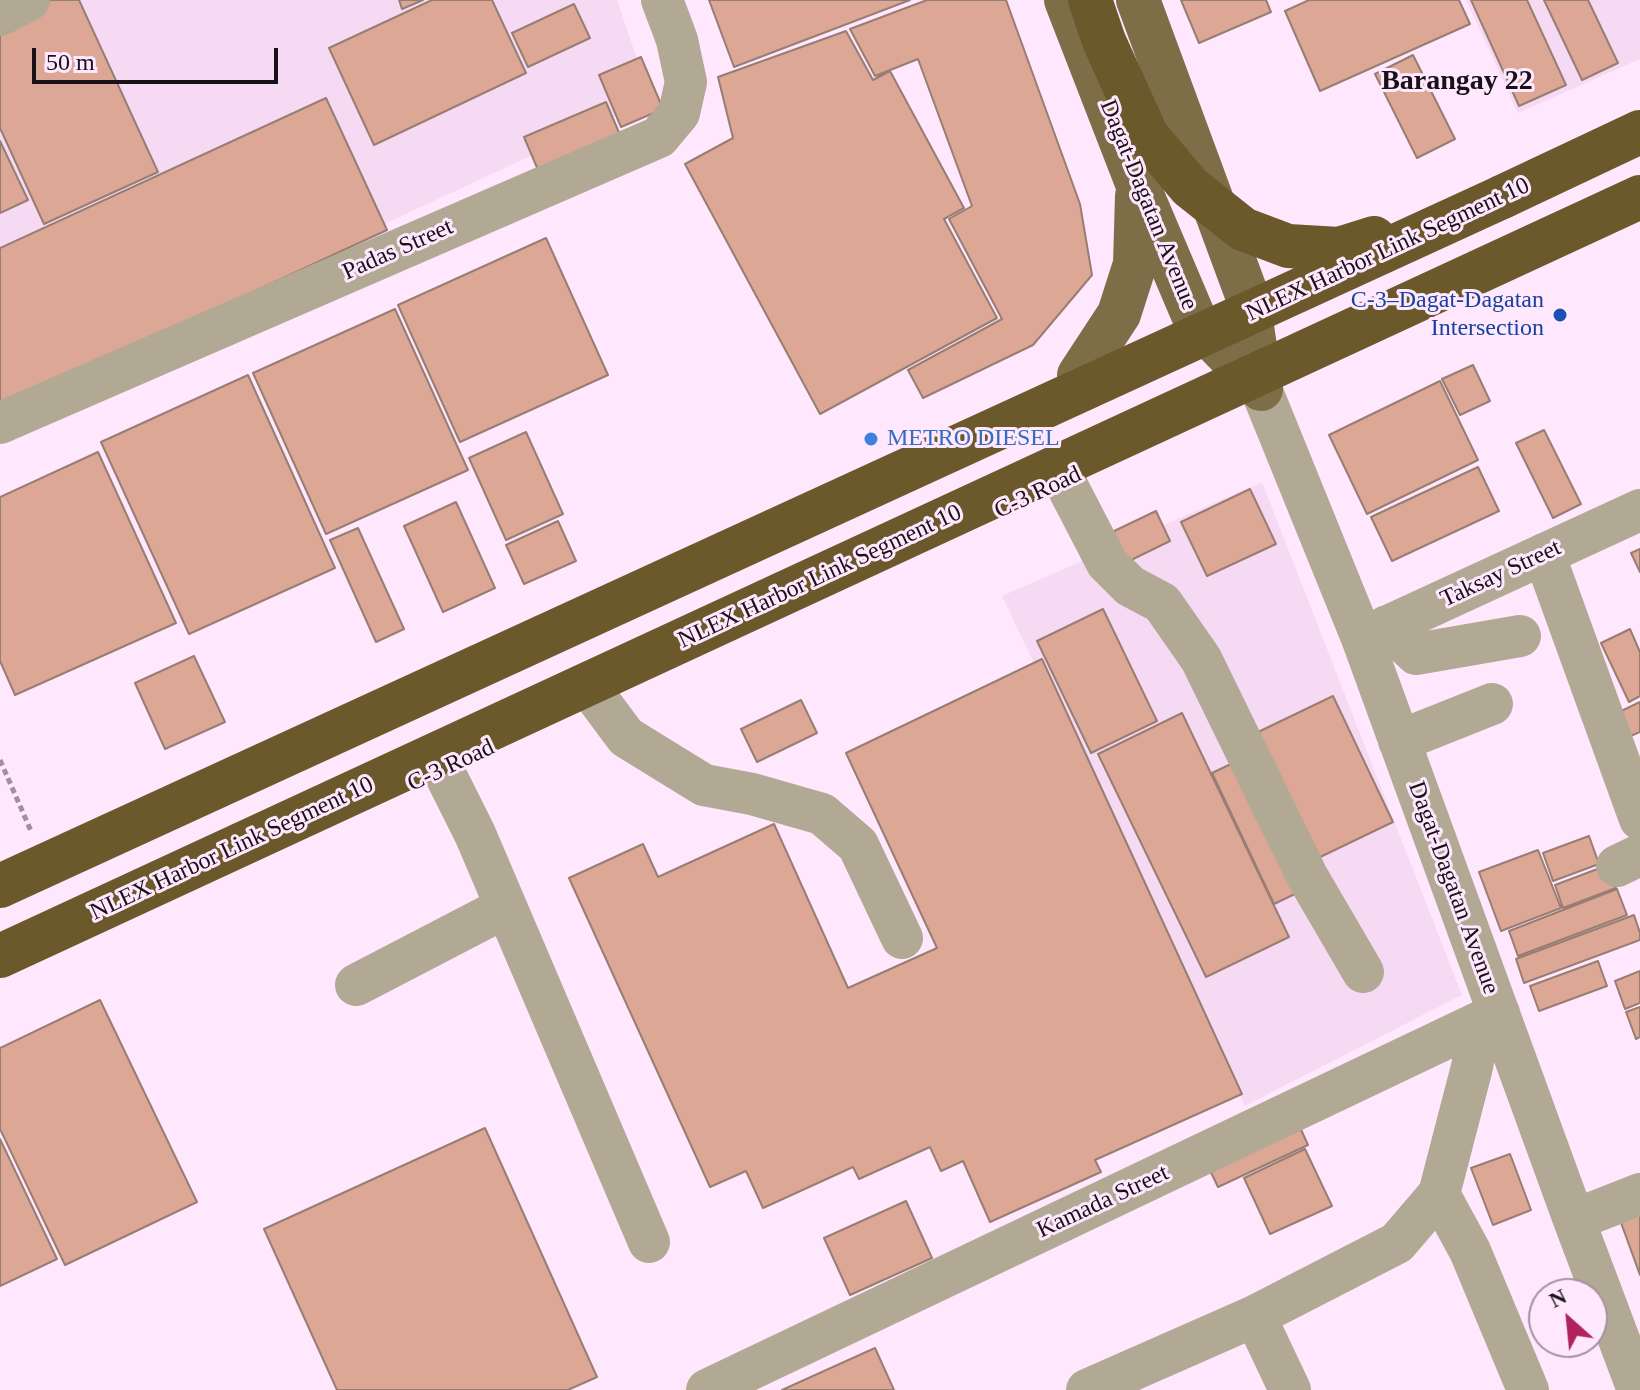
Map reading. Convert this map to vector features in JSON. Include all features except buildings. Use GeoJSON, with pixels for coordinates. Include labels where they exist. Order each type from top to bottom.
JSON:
{"type":"FeatureCollection","features":[{"type":"Feature","properties":{"kind":"highway"},"geometry":{"type":"LineString","coordinates":[[1090,0],[1104,41],[1147,136],[1190,187],[1243,229],[1288,246],[1339,249],[1502,197]]}},
{"type":"Feature","properties":{"kind":"highway","name":"NLEX Harbor Link Segment 10"},"geometry":{"type":"LineString","coordinates":[[0,886],[1640,132]]}},
{"type":"Feature","properties":{"kind":"highway","name":"NLEX Harbor Link Segment 10"},"geometry":{"type":"LineString","coordinates":[[0,956],[1640,197]]}},
{"type":"Feature","properties":{"kind":"main road","name":"Dagat-Dagatan Avenue"},"geometry":{"type":"LineString","coordinates":[[1066,0],[1137,183],[1196,322],[1261,389]]}},
{"type":"Feature","properties":{"kind":"main road","name":"Dagat-Dagatan Avenue"},"geometry":{"type":"LineString","coordinates":[[1138,0],[1248,298],[1261,389]]}},
{"type":"Feature","properties":{"kind":"main road"},"geometry":{"type":"LineString","coordinates":[[19,856],[1248,298],[1486,194],[1640,121]]}},
{"type":"Feature","properties":{"kind":"main road"},"geometry":{"type":"LineString","coordinates":[[1197,156],[1249,211],[1307,237],[1360,249]]}},
{"type":"Feature","properties":{"kind":"main road"},"geometry":{"type":"LineString","coordinates":[[1079,375],[1119,314],[1135,264],[1137,183]]}},
{"type":"Feature","properties":{"kind":"main road","name":"C-3 Road"},"geometry":{"type":"LineString","coordinates":[[0,975],[1640,212]]}},
{"type":"Feature","properties":{"kind":"street"},"geometry":{"type":"LineString","coordinates":[[0,15],[29,0]]}},
{"type":"Feature","properties":{"kind":"street","name":"Padas Street"},"geometry":{"type":"LineString","coordinates":[[0,423],[659,137],[679,113],[686,82],[677,40],[662,0]]}},
{"type":"Feature","properties":{"kind":"street","name":"Dagat-Dagatan Avenue"},"geometry":{"type":"LineString","coordinates":[[1261,389],[1375,632],[1399,741],[1490,1018],[1574,1220],[1638,1390]]}},
{"type":"Feature","properties":{"kind":"street"},"geometry":{"type":"LineString","coordinates":[[1064,480],[1107,563],[1130,586],[1162,603],[1201,659],[1307,876],[1363,972]]}},
{"type":"Feature","properties":{"kind":"street","name":"Taksay Street"},"geometry":{"type":"LineString","coordinates":[[1375,632],[1640,510]]}},
{"type":"Feature","properties":{"kind":"street"},"geometry":{"type":"LineString","coordinates":[[1544,554],[1640,819]]}},
{"type":"Feature","properties":{"kind":"street"},"geometry":{"type":"LineString","coordinates":[[1375,632],[1416,654],[1520,636]]}},
{"type":"Feature","properties":{"kind":"street"},"geometry":{"type":"LineString","coordinates":[[597,698],[626,737],[704,785],[752,794],[822,814],[858,845],[902,938]]}},
{"type":"Feature","properties":{"kind":"street"},"geometry":{"type":"LineString","coordinates":[[1399,741],[1492,704]]}},
{"type":"Feature","properties":{"kind":"street"},"geometry":{"type":"LineString","coordinates":[[443,770],[475,834],[649,1242]]}},
{"type":"Feature","properties":{"kind":"street"},"geometry":{"type":"LineString","coordinates":[[356,985],[506,907]]}},
{"type":"Feature","properties":{"kind":"street"},"geometry":{"type":"LineString","coordinates":[[1087,1390],[1255,1316],[1397,1243],[1439,1194],[1472,1067],[1490,1018]]}},
{"type":"Feature","properties":{"kind":"street","name":"Kamada Street"},"geometry":{"type":"LineString","coordinates":[[707,1390],[1490,1018]]}},
{"type":"Feature","properties":{"kind":"street"},"geometry":{"type":"LineString","coordinates":[[1439,1194],[1470,1251],[1528,1390]]}},
{"type":"Feature","properties":{"kind":"street"},"geometry":{"type":"LineString","coordinates":[[1574,1220],[1640,1194]]}},
{"type":"Feature","properties":{"kind":"street"},"geometry":{"type":"LineString","coordinates":[[1255,1316],[1290,1390]]}},
{"type":"Feature","properties":{"kind":"path"},"geometry":{"type":"LineString","coordinates":[[0,760],[19,856]]}},
{"type":"Feature","properties":{"kind":"shaded area"},"geometry":{"type":"Polygon","coordinates":[[[0,0],[617,0],[651,100],[0,403],[0,0]]]}},
{"type":"Feature","properties":{"kind":"shaded area"},"geometry":{"type":"Polygon","coordinates":[[[1466,0],[1640,0],[1640,59],[1518,113],[1466,0]]]}},
{"type":"Feature","properties":{"kind":"shaded area"},"geometry":{"type":"Polygon","coordinates":[[[1262,482],[1462,995],[1245,1106],[1002,596],[1262,482]]]}},
{"type":"Feature","properties":{"kind":"place","name":"C-3–Dagat-Dagatan Intersection"},"geometry":{"type":"Point","coordinates":[1560,315]}},
{"type":"Feature","properties":{"kind":"place","name":"METRO DIESEL"},"geometry":{"type":"Point","coordinates":[871,439]}},
{"type":"Feature","properties":{"kind":"district","name":"Barangay 22"},"geometry":{"type":"Point","coordinates":[1457,82]}}]}
